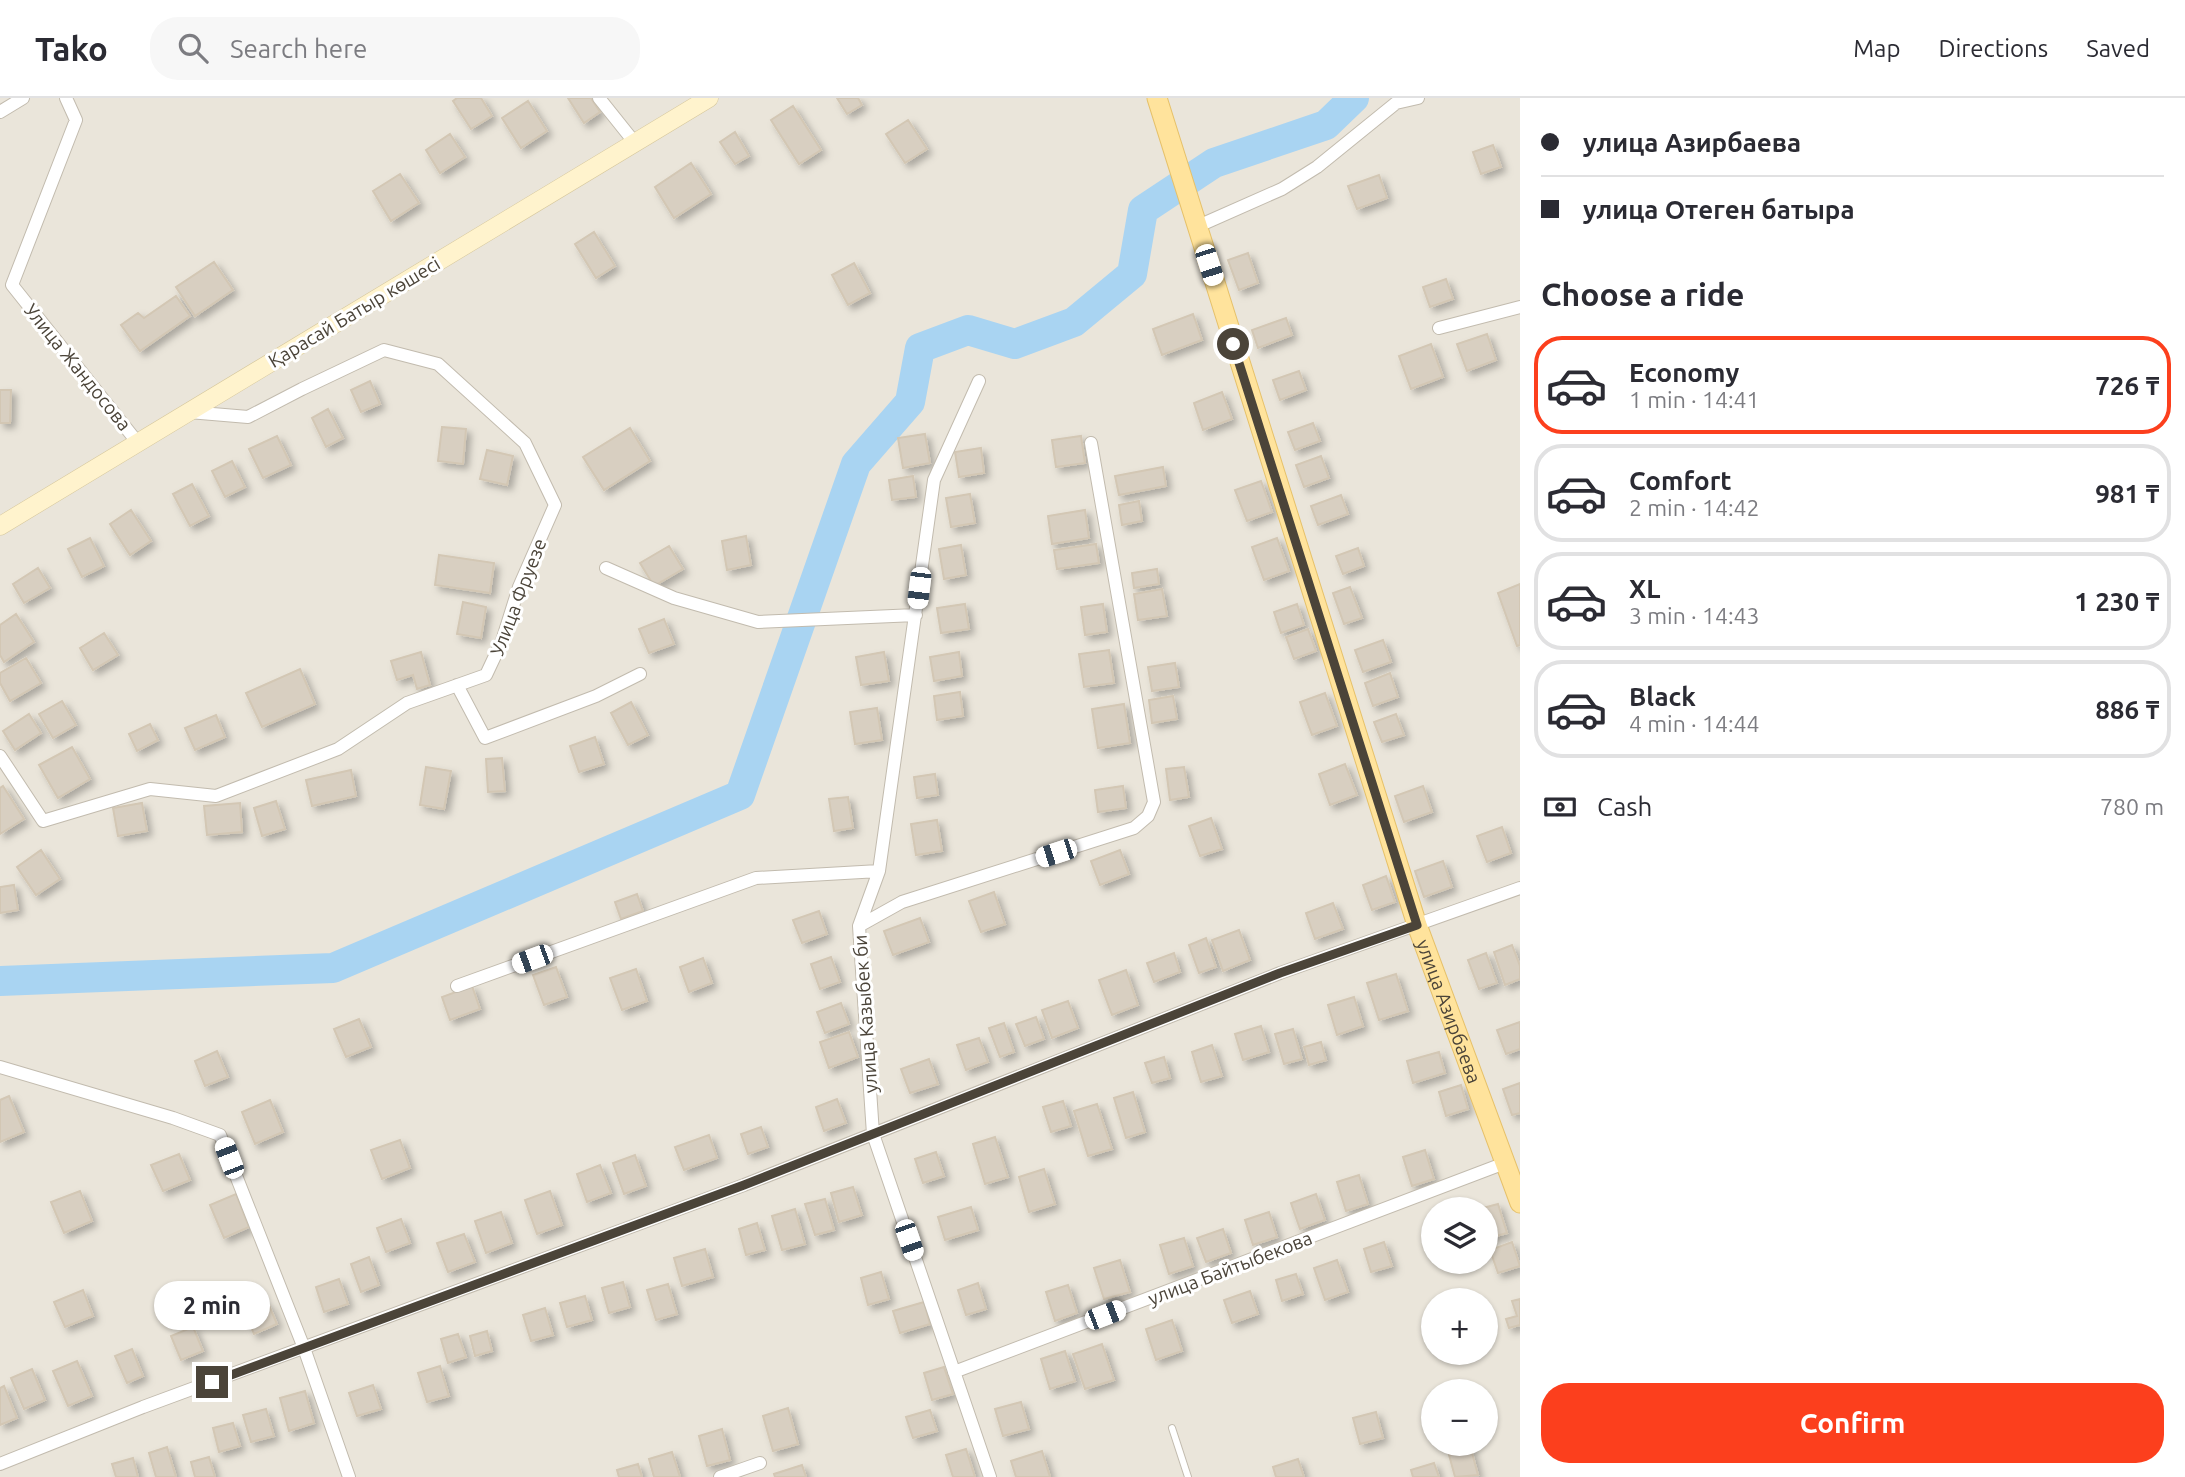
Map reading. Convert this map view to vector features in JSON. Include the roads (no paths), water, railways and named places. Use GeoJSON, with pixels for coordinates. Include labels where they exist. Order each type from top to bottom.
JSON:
{"type":"FeatureCollection","features":[{"type":"Feature","properties":{"kind":"main road","name":"Қарасай Батыр көшесі"},"geometry":{"type":"LineString","coordinates":[[0,526],[709,98]]}},
{"type":"Feature","properties":{"kind":"main road","name":"улица Азирбаева"},"geometry":{"type":"LineString","coordinates":[[1157,98],[1417,925],[1520,1203]]}},
{"type":"Feature","properties":{"kind":"street"},"geometry":{"type":"LineString","coordinates":[[0,111],[23,98]]}},
{"type":"Feature","properties":{"kind":"street","name":"Улица Жандосова"},"geometry":{"type":"LineString","coordinates":[[66,98],[76,120],[12,285],[138,443]]}},
{"type":"Feature","properties":{"kind":"street"},"geometry":{"type":"LineString","coordinates":[[599,98],[635,143]]}},
{"type":"Feature","properties":{"kind":"street"},"geometry":{"type":"LineString","coordinates":[[1193,219],[1282,189],[1317,167],[1396,103],[1419,98]]}},
{"type":"Feature","properties":{"kind":"street"},"geometry":{"type":"LineString","coordinates":[[1439,328],[1520,307]]}},
{"type":"Feature","properties":{"kind":"street","name":"Улица Фруезе"},"geometry":{"type":"LineString","coordinates":[[0,756],[43,821],[150,789],[216,796],[338,749],[407,703],[486,675],[502,641],[519,587],[555,505],[525,443],[438,363],[384,350],[302,388],[248,418],[189,412]]}},
{"type":"Feature","properties":{"kind":"street","name":"улица Казыбек би"},"geometry":{"type":"LineString","coordinates":[[979,381],[933,480],[878,871],[859,926],[873,1134],[990,1477]]}},
{"type":"Feature","properties":{"kind":"street"},"geometry":{"type":"LineString","coordinates":[[859,926],[902,902],[1134,828],[1148,816],[1154,802],[1091,443]]}},
{"type":"Feature","properties":{"kind":"street"},"geometry":{"type":"LineString","coordinates":[[606,568],[674,598],[758,622],[916,615]]}},
{"type":"Feature","properties":{"kind":"street"},"geometry":{"type":"LineString","coordinates":[[457,685],[485,738],[596,696],[640,674]]}},
{"type":"Feature","properties":{"kind":"street"},"geometry":{"type":"LineString","coordinates":[[457,986],[757,878],[878,871]]}},
{"type":"Feature","properties":{"kind":"street"},"geometry":{"type":"LineString","coordinates":[[0,1464],[744,1185],[1280,973],[1520,888]]}},
{"type":"Feature","properties":{"kind":"street"},"geometry":{"type":"LineString","coordinates":[[0,1067],[173,1118],[220,1135],[304,1348],[349,1477]]}},
{"type":"Feature","properties":{"kind":"street","name":"улица Байтыбекова"},"geometry":{"type":"LineString","coordinates":[[954,1372],[1505,1163]]}},
{"type":"Feature","properties":{"kind":"street"},"geometry":{"type":"LineString","coordinates":[[720,1477],[760,1463]]}},
{"type":"Feature","properties":{"kind":"lane"},"geometry":{"type":"LineString","coordinates":[[1172,1428],[1188,1477]]}},
{"type":"Feature","properties":{"kind":"waterway"},"geometry":{"type":"LineString","coordinates":[[0,981],[333,968],[740,795],[856,464],[910,402],[920,348],[968,330],[1015,344],[1074,322],[1132,274],[1143,210],[1214,163],[1326,125],[1354,98]]}}]}
